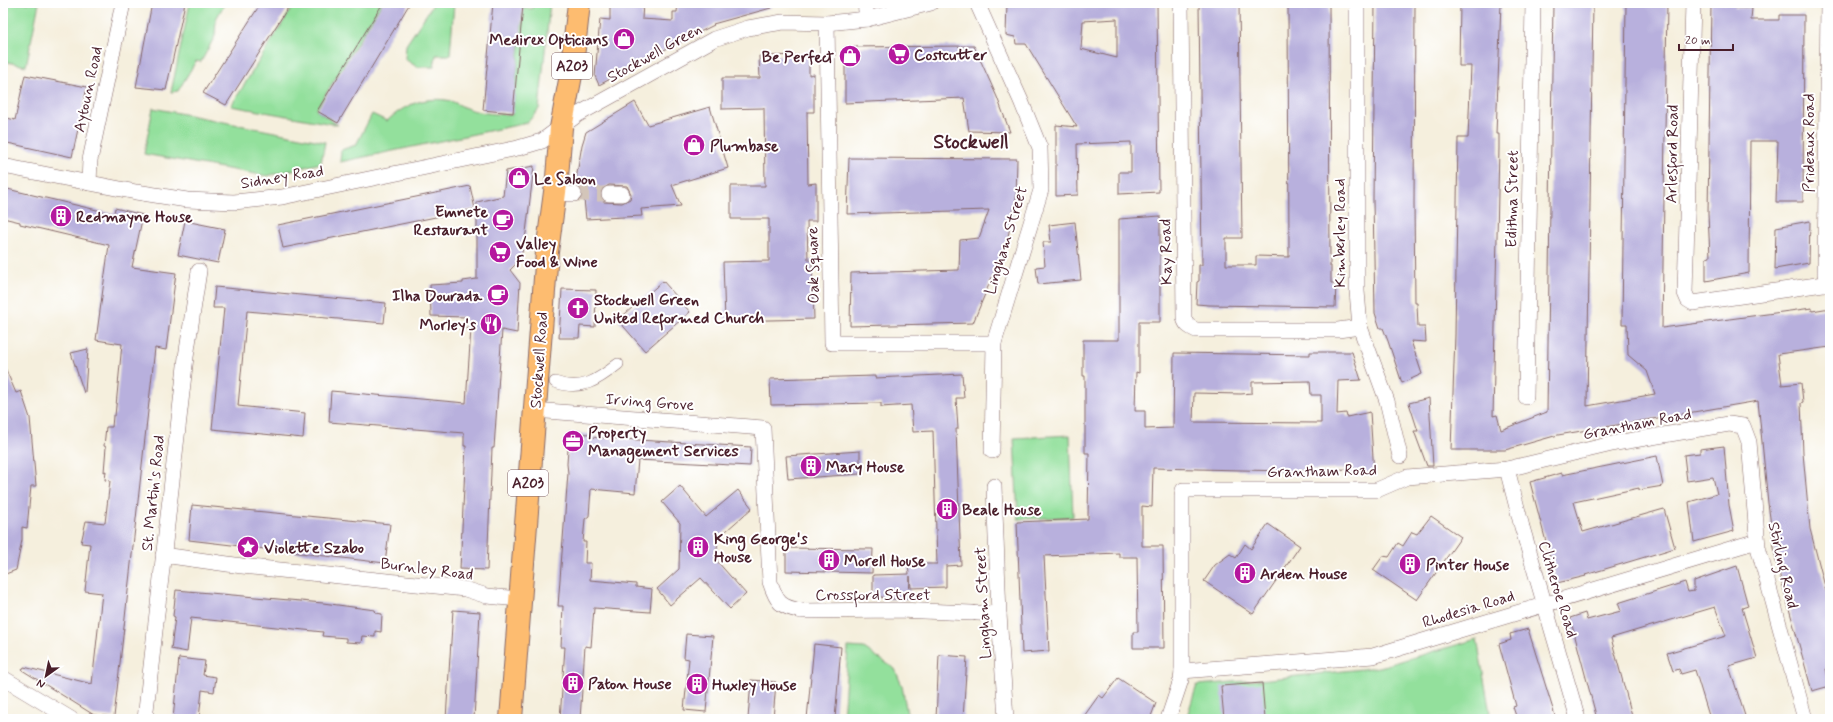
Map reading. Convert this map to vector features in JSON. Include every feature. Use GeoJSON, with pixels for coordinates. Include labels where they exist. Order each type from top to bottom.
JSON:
{"type":"FeatureCollection","features":[{"type":"Feature","properties":{"kind":"highway","name":"Stockwell Road"},"geometry":{"type":"LineString","coordinates":[[511,719],[546,252],[564,194],[561,128],[571,75],[579,3]]}},
{"type":"Feature","properties":{"kind":"street","name":"Aytoun Road"},"geometry":{"type":"LineString","coordinates":[[89,183],[90,160],[123,3]]}},
{"type":"Feature","properties":{"kind":"street"},"geometry":{"type":"LineString","coordinates":[[865,3],[867,19]]}},
{"type":"Feature","properties":{"kind":"street","name":"Stockwell Green"},"geometry":{"type":"LineString","coordinates":[[561,128],[577,115],[714,39],[748,28],[783,22],[827,23],[867,19],[931,3]]}},
{"type":"Feature","properties":{"kind":"street","name":"Lingham Street"},"geometry":{"type":"LineString","coordinates":[[977,3],[1021,101],[1040,148],[1041,190],[994,343],[992,451]]}},
{"type":"Feature","properties":{"kind":"street","name":"Kay Road"},"geometry":{"type":"LineString","coordinates":[[1181,3],[1184,318],[1186,323],[1190,328],[1196,330],[1338,330],[1360,327]]}},
{"type":"Feature","properties":{"kind":"street","name":"Kimberley Road"},"geometry":{"type":"LineString","coordinates":[[1357,3],[1357,291],[1360,327],[1387,401],[1400,456]]}},
{"type":"Feature","properties":{"kind":"street","name":"Edithna Street"},"geometry":{"type":"LineString","coordinates":[[1526,397],[1533,3]]}},
{"type":"Feature","properties":{"kind":"street","name":"Arlesford Road"},"geometry":{"type":"LineString","coordinates":[[1692,3],[1685,293],[1688,300],[1694,303],[1828,284]]}},
{"type":"Feature","properties":{"kind":"street","name":"Prideaux Road"},"geometry":{"type":"LineString","coordinates":[[1828,3],[1825,274],[1828,284]]}},
{"type":"Feature","properties":{"kind":"street","name":"Oak Square"},"geometry":{"type":"LineString","coordinates":[[827,23],[832,343],[994,343]]}},
{"type":"Feature","properties":{"kind":"street","name":"Sidney Road"},"geometry":{"type":"LineString","coordinates":[[3,166],[187,200],[214,202],[249,201],[282,197],[518,148],[542,141],[561,128]]}},
{"type":"Feature","properties":{"kind":"street","name":"St. Martin's Road"},"geometry":{"type":"LineString","coordinates":[[144,719],[186,357],[199,271]]}},
{"type":"Feature","properties":{"kind":"street"},"geometry":{"type":"LineString","coordinates":[[556,382],[567,387],[586,385],[618,364]]}},
{"type":"Feature","properties":{"kind":"street","name":"Irving Grove"},"geometry":{"type":"LineString","coordinates":[[534,410],[763,428],[770,582],[776,600]]}},
{"type":"Feature","properties":{"kind":"street","name":"Grantham Road"},"geometry":{"type":"LineString","coordinates":[[1168,719],[1181,680],[1182,671],[1183,490],[1377,490],[1408,478],[1507,469],[1616,443],[1734,424]]}},
{"type":"Feature","properties":{"kind":"street","name":"Stirling Road"},"geometry":{"type":"LineString","coordinates":[[1734,424],[1743,426],[1749,442],[1757,541],[1788,661],[1805,719]]}},
{"type":"Feature","properties":{"kind":"street","name":"Clitheroe Road"},"geometry":{"type":"LineString","coordinates":[[1507,469],[1578,719]]}},
{"type":"Feature","properties":{"kind":"street","name":"Lingham Street"},"geometry":{"type":"LineString","coordinates":[[994,486],[999,614],[1006,719]]}},
{"type":"Feature","properties":{"kind":"street","name":"Rhodesia Road"},"geometry":{"type":"LineString","coordinates":[[1182,671],[1373,656],[1757,541]]}},
{"type":"Feature","properties":{"kind":"street","name":"Burnley Road"},"geometry":{"type":"LineString","coordinates":[[163,556],[250,567],[465,589],[487,596],[519,599]]}},
{"type":"Feature","properties":{"kind":"street","name":"Crossford Street"},"geometry":{"type":"LineString","coordinates":[[776,600],[788,609],[802,611],[898,610],[999,614]]}},
{"type":"Feature","properties":{"kind":"street"},"geometry":{"type":"LineString","coordinates":[[3,678],[71,719]]}},
{"type":"Feature","properties":{"kind":"green space"},"geometry":{"type":"Polygon","coordinates":[[[3,3],[39,3],[26,66],[3,61],[3,3]]]}},
{"type":"Feature","properties":{"kind":"green space"},"geometry":{"type":"Polygon","coordinates":[[[190,3],[225,3],[216,19],[215,36],[201,62],[196,61],[178,91],[171,92],[190,3]]]}},
{"type":"Feature","properties":{"kind":"green space"},"geometry":{"type":"Polygon","coordinates":[[[295,3],[382,3],[316,110],[338,125],[231,106],[295,3]]]}},
{"type":"Feature","properties":{"kind":"green space"},"geometry":{"type":"Polygon","coordinates":[[[434,3],[454,3],[450,55],[436,55],[434,67],[417,67],[405,59],[406,45],[434,3]]]}},
{"type":"Feature","properties":{"kind":"green space"},"geometry":{"type":"Polygon","coordinates":[[[533,3],[550,3],[539,109],[527,123],[340,162],[341,150],[356,145],[372,114],[387,121],[393,115],[414,103],[438,99],[449,101],[480,112],[512,115],[524,7],[532,9],[533,3]]]}},
{"type":"Feature","properties":{"kind":"green space"},"geometry":{"type":"Polygon","coordinates":[[[153,108],[325,142],[321,163],[267,176],[144,154],[153,108]]]}},
{"type":"Feature","properties":{"kind":"green space"},"geometry":{"type":"Polygon","coordinates":[[[1070,435],[1073,517],[1018,519],[1014,438],[1070,435]]]}},
{"type":"Feature","properties":{"kind":"green space"},"geometry":{"type":"Polygon","coordinates":[[[1477,639],[1491,719],[1186,719],[1197,685],[1380,667],[1477,639]]]}},
{"type":"Feature","properties":{"kind":"green space"},"geometry":{"type":"Polygon","coordinates":[[[848,647],[864,648],[895,669],[902,686],[908,719],[843,719],[848,647]]]}},
{"type":"Feature","properties":{"kind":"building"},"geometry":{"type":"Polygon","coordinates":[[[152,3],[185,3],[166,90],[136,87],[152,3]]]}},
{"type":"Feature","properties":{"kind":"building"},"geometry":{"type":"Polygon","coordinates":[[[261,3],[291,3],[226,105],[203,93],[261,3]]]}},
{"type":"Feature","properties":{"kind":"building"},"geometry":{"type":"Polygon","coordinates":[[[383,3],[410,3],[338,123],[317,111],[383,3]]]}},
{"type":"Feature","properties":{"kind":"building"},"geometry":{"type":"Polygon","coordinates":[[[493,3],[523,5],[513,113],[483,110],[493,3]]]}},
{"type":"Feature","properties":{"kind":"building"},"geometry":{"type":"Polygon","coordinates":[[[610,3],[643,3],[642,19],[673,21],[673,12],[677,12],[678,3],[770,3],[771,8],[713,24],[714,25],[648,58],[599,85],[595,76],[600,19],[610,20],[610,3]]]}},
{"type":"Feature","properties":{"kind":"building"},"geometry":{"type":"Polygon","coordinates":[[[1007,3],[1157,3],[1159,192],[1119,194],[1119,172],[1131,172],[1131,142],[1077,144],[1078,195],[1056,196],[1056,125],[1077,127],[1026,44],[1016,44],[1015,37],[1006,35],[1007,3]],[[1117,19],[1083,21],[1081,49],[1117,58],[1117,19]]]}},
{"type":"Feature","properties":{"kind":"building"},"geometry":{"type":"Polygon","coordinates":[[[1199,3],[1239,3],[1242,238],[1226,238],[1226,265],[1256,265],[1256,256],[1289,257],[1288,3],[1329,3],[1330,266],[1331,283],[1336,283],[1335,307],[1196,304],[1197,282],[1199,281],[1199,265],[1202,265],[1199,3]]]}},
{"type":"Feature","properties":{"kind":"building"},"geometry":{"type":"Polygon","coordinates":[[[1375,3],[1415,3],[1415,303],[1417,303],[1418,327],[1425,327],[1426,342],[1411,341],[1422,374],[1402,383],[1383,328],[1380,328],[1375,313],[1373,200],[1375,3]]]}},
{"type":"Feature","properties":{"kind":"building"},"geometry":{"type":"Polygon","coordinates":[[[1460,3],[1501,3],[1496,134],[1499,134],[1499,148],[1493,416],[1497,415],[1501,430],[1547,412],[1553,3],[1593,3],[1587,406],[1655,394],[1647,371],[1628,355],[1627,324],[1622,324],[1626,3],[1667,3],[1662,328],[1812,308],[1812,311],[1830,308],[1830,347],[1778,354],[1782,385],[1801,383],[1803,402],[1801,403],[1803,453],[1810,529],[1830,606],[1830,668],[1826,669],[1830,686],[1812,691],[1776,562],[1768,503],[1758,401],[1558,435],[1505,450],[1451,450],[1455,335],[1458,138],[1468,138],[1471,66],[1459,66],[1460,3]]]}},
{"type":"Feature","properties":{"kind":"building"},"geometry":{"type":"Polygon","coordinates":[[[1711,3],[1735,4],[1735,8],[1752,8],[1751,20],[1779,20],[1779,15],[1804,15],[1803,202],[1776,202],[1778,141],[1750,141],[1749,273],[1706,281],[1706,258],[1710,257],[1708,214],[1711,3]]]}},
{"type":"Feature","properties":{"kind":"building"},"geometry":{"type":"Polygon","coordinates":[[[974,46],[997,97],[1010,132],[969,131],[964,98],[845,103],[845,47],[974,46]]]}},
{"type":"Feature","properties":{"kind":"building"},"geometry":{"type":"Polygon","coordinates":[[[809,55],[809,75],[814,74],[814,112],[807,112],[808,184],[816,183],[816,221],[807,221],[808,260],[812,260],[814,319],[725,321],[723,262],[769,261],[769,219],[731,219],[731,186],[765,186],[764,108],[722,109],[722,78],[760,78],[759,56],[809,55]]]}},
{"type":"Feature","properties":{"kind":"building"},"geometry":{"type":"Polygon","coordinates":[[[25,75],[87,87],[72,157],[3,142],[3,117],[15,120],[25,75]]]}},
{"type":"Feature","properties":{"kind":"building"},"geometry":{"type":"Polygon","coordinates":[[[635,102],[648,125],[710,107],[728,168],[672,185],[681,206],[641,209],[642,216],[586,219],[584,199],[582,199],[582,190],[575,185],[582,145],[586,132],[635,102]],[[609,185],[601,190],[600,194],[604,202],[622,203],[630,199],[631,194],[627,186],[609,185]]]}},
{"type":"Feature","properties":{"kind":"building"},"geometry":{"type":"Polygon","coordinates":[[[849,158],[1017,159],[1016,199],[1007,241],[973,323],[850,326],[851,273],[959,270],[960,240],[979,238],[989,210],[847,214],[849,158]]]}},
{"type":"Feature","properties":{"kind":"building"},"geometry":{"type":"Polygon","coordinates":[[[534,166],[525,241],[520,260],[510,270],[520,283],[517,333],[502,330],[494,448],[492,448],[487,570],[460,569],[466,446],[464,446],[464,433],[329,422],[331,391],[466,403],[471,329],[465,328],[465,317],[431,316],[430,285],[463,283],[463,281],[477,279],[477,202],[503,196],[506,171],[534,166]]]}},
{"type":"Feature","properties":{"kind":"building"},"geometry":{"type":"Polygon","coordinates":[[[470,186],[475,209],[283,248],[278,225],[470,186]]]}},
{"type":"Feature","properties":{"kind":"building"},"geometry":{"type":"Polygon","coordinates":[[[3,188],[114,214],[115,208],[143,215],[132,267],[176,273],[166,350],[155,348],[114,717],[94,715],[22,670],[24,667],[92,684],[102,593],[85,591],[90,544],[81,543],[86,521],[105,523],[110,481],[105,480],[106,471],[104,472],[106,447],[104,446],[106,427],[112,427],[113,416],[115,416],[122,344],[96,340],[109,245],[20,224],[20,222],[3,218],[3,188]]]}},
{"type":"Feature","properties":{"kind":"building"},"geometry":{"type":"Polygon","coordinates":[[[1160,216],[1160,322],[1139,322],[1139,373],[1136,372],[1135,411],[1145,411],[1145,429],[1173,428],[1174,353],[1310,355],[1310,352],[1352,352],[1361,380],[1338,381],[1337,414],[1346,413],[1347,417],[1370,412],[1374,473],[1350,474],[1350,469],[1287,471],[1153,468],[1152,507],[1142,506],[1142,546],[1163,546],[1164,648],[1133,648],[1133,632],[1138,632],[1137,557],[1119,557],[1119,553],[1044,556],[1049,651],[1022,653],[1017,522],[1088,519],[1089,453],[1085,453],[1085,376],[1083,376],[1083,340],[1119,340],[1119,219],[1160,216]],[[1310,381],[1252,382],[1252,393],[1194,393],[1193,422],[1321,423],[1321,395],[1311,395],[1310,381]]]}},
{"type":"Feature","properties":{"kind":"building"},"geometry":{"type":"Polygon","coordinates":[[[185,221],[225,229],[218,263],[178,255],[185,221]]]}},
{"type":"Feature","properties":{"kind":"building"},"geometry":{"type":"Polygon","coordinates":[[[1810,221],[1809,263],[1775,269],[1776,227],[1810,221]]]}},
{"type":"Feature","properties":{"kind":"building"},"geometry":{"type":"Polygon","coordinates":[[[1075,222],[1081,280],[1038,284],[1036,267],[1045,266],[1043,242],[1051,242],[1049,225],[1075,222]]]}},
{"type":"Feature","properties":{"kind":"building"},"geometry":{"type":"Polygon","coordinates":[[[663,281],[690,312],[645,351],[618,320],[663,281]]]}},
{"type":"Feature","properties":{"kind":"building"},"geometry":{"type":"Polygon","coordinates":[[[215,287],[386,303],[384,323],[247,311],[238,406],[305,413],[303,438],[212,429],[224,308],[213,308],[215,287]]]}},
{"type":"Feature","properties":{"kind":"building","name":"Stockwell Green United Reformed Church"},"geometry":{"type":"Polygon","coordinates":[[[562,289],[596,290],[595,327],[580,326],[579,338],[559,338],[562,289]]]}},
{"type":"Feature","properties":{"kind":"building"},"geometry":{"type":"Polygon","coordinates":[[[88,349],[85,392],[84,393],[71,353],[88,349]]]}},
{"type":"Feature","properties":{"kind":"building"},"geometry":{"type":"Polygon","coordinates":[[[3,363],[16,393],[21,391],[30,418],[36,486],[31,486],[27,528],[22,527],[22,540],[16,570],[3,575],[3,363]]]}},
{"type":"Feature","properties":{"kind":"building"},"geometry":{"type":"Polygon","coordinates":[[[962,374],[964,398],[956,398],[961,565],[946,566],[946,587],[911,588],[910,576],[909,599],[883,599],[883,597],[873,597],[873,575],[909,574],[908,564],[937,564],[933,431],[913,432],[911,405],[881,407],[881,403],[771,405],[770,379],[875,376],[875,378],[962,374]]]}},
{"type":"Feature","properties":{"kind":"building"},"geometry":{"type":"Polygon","coordinates":[[[1429,398],[1433,466],[1427,466],[1414,431],[1418,431],[1409,403],[1429,398]]]}},
{"type":"Feature","properties":{"kind":"building"},"geometry":{"type":"Polygon","coordinates":[[[569,433],[590,434],[590,437],[751,447],[750,466],[638,460],[635,493],[591,489],[589,516],[585,519],[583,542],[586,542],[585,563],[591,563],[590,580],[636,584],[636,587],[652,589],[650,612],[594,608],[591,647],[585,646],[580,719],[560,719],[565,647],[561,647],[563,606],[558,606],[568,473],[567,464],[569,433]]]}},
{"type":"Feature","properties":{"kind":"building"},"geometry":{"type":"Polygon","coordinates":[[[1724,446],[1729,505],[1734,531],[1694,542],[1689,502],[1717,494],[1713,477],[1687,481],[1684,455],[1700,453],[1700,449],[1724,446]]]}},
{"type":"Feature","properties":{"kind":"building","name":"Mary House"},"geometry":{"type":"Polygon","coordinates":[[[860,451],[860,474],[788,479],[786,456],[860,451]]]}},
{"type":"Feature","properties":{"kind":"building"},"geometry":{"type":"Polygon","coordinates":[[[1657,456],[1663,486],[1639,490],[1639,488],[1574,502],[1583,532],[1664,509],[1675,548],[1585,575],[1586,576],[1557,583],[1530,482],[1562,473],[1562,475],[1657,456]]]}},
{"type":"Feature","properties":{"kind":"building","name":"King George's House"},"geometry":{"type":"Polygon","coordinates":[[[680,486],[706,517],[738,490],[752,508],[718,538],[716,560],[746,594],[730,609],[701,578],[670,605],[657,589],[679,569],[680,523],[662,502],[680,486]]]}},
{"type":"Feature","properties":{"kind":"building"},"geometry":{"type":"Polygon","coordinates":[[[192,505],[390,524],[385,563],[189,540],[192,505]]]}},
{"type":"Feature","properties":{"kind":"building","name":"Pinter House"},"geometry":{"type":"Polygon","coordinates":[[[1431,516],[1461,537],[1417,600],[1373,570],[1383,556],[1389,557],[1398,543],[1403,546],[1412,532],[1417,534],[1431,516]]]}},
{"type":"Feature","properties":{"kind":"building","name":"Arden House"},"geometry":{"type":"Polygon","coordinates":[[[1268,524],[1300,546],[1253,614],[1204,581],[1215,565],[1230,554],[1236,558],[1245,544],[1251,549],[1268,524]]]}},
{"type":"Feature","properties":{"kind":"building","name":"Morell House"},"geometry":{"type":"Polygon","coordinates":[[[786,548],[873,549],[872,573],[786,571],[786,548]]]}},
{"type":"Feature","properties":{"kind":"building"},"geometry":{"type":"Polygon","coordinates":[[[1737,566],[1748,606],[1742,608],[1757,658],[1729,666],[1746,719],[1710,719],[1695,670],[1681,674],[1679,669],[1673,671],[1667,653],[1726,636],[1715,607],[1611,638],[1633,719],[1597,719],[1570,618],[1585,613],[1587,620],[1621,611],[1618,603],[1685,582],[1688,592],[1694,591],[1694,581],[1737,566]]]}},
{"type":"Feature","properties":{"kind":"building"},"geometry":{"type":"Polygon","coordinates":[[[176,590],[323,603],[375,610],[376,613],[382,614],[381,632],[375,631],[375,637],[362,636],[361,643],[346,642],[346,638],[322,636],[323,632],[191,618],[187,652],[171,649],[175,617],[173,616],[176,590]]]}},
{"type":"Feature","properties":{"kind":"building"},"geometry":{"type":"Polygon","coordinates":[[[453,610],[480,612],[474,719],[446,719],[453,610]]]}},
{"type":"Feature","properties":{"kind":"building"},"geometry":{"type":"Polygon","coordinates":[[[1528,629],[1556,719],[1517,719],[1513,707],[1516,706],[1499,644],[1511,640],[1510,634],[1528,629]]]}},
{"type":"Feature","properties":{"kind":"building","name":"Huxley House"},"geometry":{"type":"Polygon","coordinates":[[[686,634],[713,636],[706,712],[684,710],[689,659],[684,658],[686,634]]]}},
{"type":"Feature","properties":{"kind":"building"},"geometry":{"type":"Polygon","coordinates":[[[814,644],[841,647],[835,719],[807,719],[814,644]]]}},
{"type":"Feature","properties":{"kind":"building"},"geometry":{"type":"Polygon","coordinates":[[[939,655],[967,657],[963,719],[936,719],[939,655]]]}},
{"type":"Feature","properties":{"kind":"building"},"geometry":{"type":"Polygon","coordinates":[[[179,658],[205,661],[203,675],[216,677],[214,692],[202,690],[199,719],[173,719],[179,658]]]}},
{"type":"Feature","properties":{"kind":"building"},"geometry":{"type":"Polygon","coordinates":[[[1118,678],[1156,703],[1150,719],[1082,719],[1099,695],[1103,698],[1118,678]]]}},
{"type":"Feature","properties":{"kind":"building"},"geometry":{"type":"Polygon","coordinates":[[[751,680],[776,682],[773,719],[748,719],[751,680]]]}},
{"type":"Feature","properties":{"kind":"building"},"geometry":{"type":"Polygon","coordinates":[[[1262,683],[1265,719],[1224,719],[1221,686],[1262,683]]]}},
{"type":"Feature","properties":{"kind":"tunnel"},"geometry":{"type":"LineString","coordinates":[[574,194],[609,194]]}},
{"type":"Feature","properties":{"kind":"place","name":"Medirex Opticians"},"geometry":{"type":"Point","coordinates":[624,39]}},
{"type":"Feature","properties":{"kind":"place","name":"Costcutter"},"geometry":{"type":"Point","coordinates":[899,54]}},
{"type":"Feature","properties":{"kind":"place","name":"Be Perfect"},"geometry":{"type":"Point","coordinates":[850,56]}},
{"type":"Feature","properties":{"kind":"place","name":"Plumbase"},"geometry":{"type":"Point","coordinates":[694,145]}},
{"type":"Feature","properties":{"kind":"place","name":"Le Saloon"},"geometry":{"type":"Point","coordinates":[519,178]}},
{"type":"Feature","properties":{"kind":"place","name":"Redmayne House"},"geometry":{"type":"Point","coordinates":[61,216]}},
{"type":"Feature","properties":{"kind":"place","name":"Emnete Restaurant"},"geometry":{"type":"Point","coordinates":[503,220]}},
{"type":"Feature","properties":{"kind":"place","name":"Valley Food & Wine"},"geometry":{"type":"Point","coordinates":[500,252]}},
{"type":"Feature","properties":{"kind":"place","name":"Ilha Dourada"},"geometry":{"type":"Point","coordinates":[498,295]}},
{"type":"Feature","properties":{"kind":"place","name":"Stockwell Green United Reformed Church"},"geometry":{"type":"Point","coordinates":[578,308]}},
{"type":"Feature","properties":{"kind":"place","name":"Morley's"},"geometry":{"type":"Point","coordinates":[491,324]}},
{"type":"Feature","properties":{"kind":"place","name":"Property Management Services"},"geometry":{"type":"Point","coordinates":[573,441]}},
{"type":"Feature","properties":{"kind":"place","name":"Mary House"},"geometry":{"type":"Point","coordinates":[811,466]}},
{"type":"Feature","properties":{"kind":"place","name":"Beale House"},"geometry":{"type":"Point","coordinates":[947,509]}},
{"type":"Feature","properties":{"kind":"place","name":"Violette Szabo"},"geometry":{"type":"Point","coordinates":[248,547]}},
{"type":"Feature","properties":{"kind":"place","name":"King George's House"},"geometry":{"type":"Point","coordinates":[698,547]}},
{"type":"Feature","properties":{"kind":"place","name":"Morell House"},"geometry":{"type":"Point","coordinates":[829,560]}},
{"type":"Feature","properties":{"kind":"place","name":"Pinter House"},"geometry":{"type":"Point","coordinates":[1410,564]}},
{"type":"Feature","properties":{"kind":"place","name":"Arden House"},"geometry":{"type":"Point","coordinates":[1245,573]}},
{"type":"Feature","properties":{"kind":"place","name":"Paton House"},"geometry":{"type":"Point","coordinates":[573,683]}},
{"type":"Feature","properties":{"kind":"place","name":"Huxley House"},"geometry":{"type":"Point","coordinates":[697,684]}},
{"type":"Feature","properties":{"kind":"district","name":"Stockwell"},"geometry":{"type":"Point","coordinates":[971,141]}}]}
